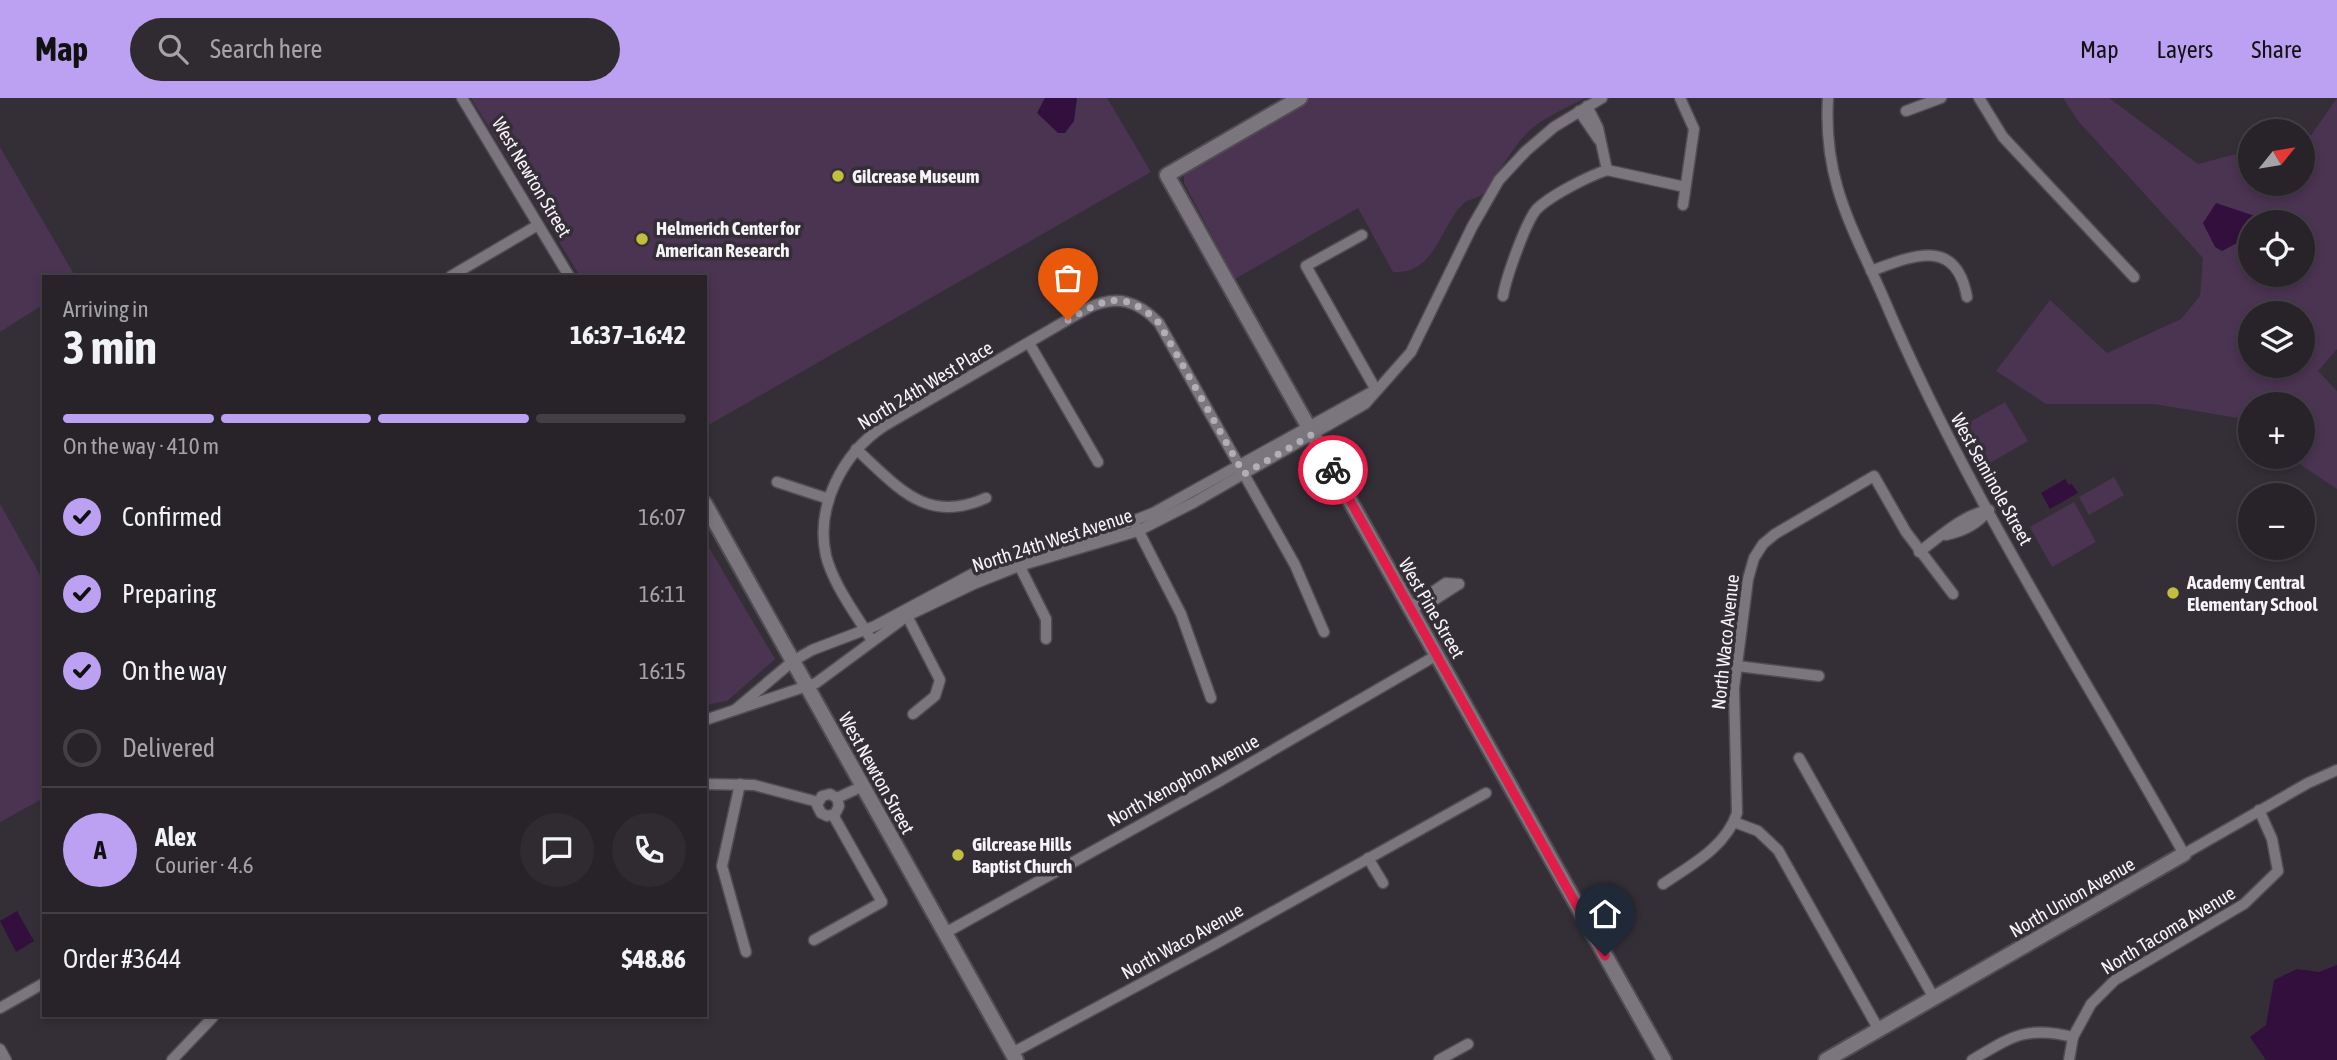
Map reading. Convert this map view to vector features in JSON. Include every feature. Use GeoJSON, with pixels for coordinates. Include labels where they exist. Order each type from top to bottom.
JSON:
{"type":"FeatureCollection","features":[{"type":"Feature","properties":{"kind":"street","name":"West Newton Street"},"geometry":{"type":"LineString","coordinates":[[463,98],[568,275]]}},
{"type":"Feature","properties":{"kind":"street","name":"West Pine Street"},"geometry":{"type":"LineString","coordinates":[[1300,98],[1167,175],[1664,1060]]}},
{"type":"Feature","properties":{"kind":"street","name":"North 24th West Avenue"},"geometry":{"type":"LineString","coordinates":[[707,719],[807,687],[832,674],[906,613],[960,579],[1136,526],[1310,430],[1365,404],[1411,352],[1472,227],[1499,180],[1539,139],[1602,98]]}},
{"type":"Feature","properties":{"kind":"street"},"geometry":{"type":"LineString","coordinates":[[1679,98],[1694,129],[1683,205]]}},
{"type":"Feature","properties":{"kind":"street","name":"West Seminole Street"},"geometry":{"type":"LineString","coordinates":[[1828,98],[1827,146],[1833,180],[1923,391],[2184,854]]}},
{"type":"Feature","properties":{"kind":"street"},"geometry":{"type":"LineString","coordinates":[[1906,111],[1941,98]]}},
{"type":"Feature","properties":{"kind":"street"},"geometry":{"type":"LineString","coordinates":[[1979,98],[2003,137],[2134,277]]}},
{"type":"Feature","properties":{"kind":"street"},"geometry":{"type":"LineString","coordinates":[[1583,109],[1598,128],[1607,170]]}},
{"type":"Feature","properties":{"kind":"street"},"geometry":{"type":"LineString","coordinates":[[1503,296],[1505,281],[1535,212],[1607,170],[1685,187]]}},
{"type":"Feature","properties":{"kind":"street"},"geometry":{"type":"LineString","coordinates":[[453,275],[538,225]]}},
{"type":"Feature","properties":{"kind":"street"},"geometry":{"type":"LineString","coordinates":[[1362,234],[1306,266],[1376,390]]}},
{"type":"Feature","properties":{"kind":"street"},"geometry":{"type":"LineString","coordinates":[[1871,271],[1908,257],[1933,255],[1948,260],[1960,271],[1967,296]]}},
{"type":"Feature","properties":{"kind":"street","name":"North 24th West Place"},"geometry":{"type":"LineString","coordinates":[[872,641],[837,584],[827,557],[824,528],[829,499],[838,477],[856,449],[884,426],[1097,303],[1128,301],[1146,311],[1159,323],[1241,469]]}},
{"type":"Feature","properties":{"kind":"street"},"geometry":{"type":"LineString","coordinates":[[1029,343],[1098,462]]}},
{"type":"Feature","properties":{"kind":"street"},"geometry":{"type":"LineString","coordinates":[[856,449],[902,491],[929,506],[965,507],[986,498]]}},
{"type":"Feature","properties":{"kind":"street"},"geometry":{"type":"LineString","coordinates":[[1241,469],[1306,585],[1324,632]]}},
{"type":"Feature","properties":{"kind":"street","name":"North Waco Avenue"},"geometry":{"type":"LineString","coordinates":[[1734,822],[1739,798],[1734,703],[1737,666],[1750,568],[1763,544],[1874,476],[1919,552]]}},
{"type":"Feature","properties":{"kind":"street"},"geometry":{"type":"LineString","coordinates":[[777,482],[829,499]]}},
{"type":"Feature","properties":{"kind":"street","name":"West Newton Street"},"geometry":{"type":"LineString","coordinates":[[707,508],[1014,1056]]}},
{"type":"Feature","properties":{"kind":"street"},"geometry":{"type":"LineString","coordinates":[[1953,594],[1919,552],[1946,535],[1961,532],[1980,521],[1989,510]]}},
{"type":"Feature","properties":{"kind":"street"},"geometry":{"type":"LineString","coordinates":[[1136,526],[1181,614],[1211,698]]}},
{"type":"Feature","properties":{"kind":"street"},"geometry":{"type":"LineString","coordinates":[[1017,562],[1046,619],[1046,639]]}},
{"type":"Feature","properties":{"kind":"street"},"geometry":{"type":"LineString","coordinates":[[906,613],[940,680],[935,696],[913,714]]}},
{"type":"Feature","properties":{"kind":"street","name":"North 24th West Avenue"},"geometry":{"type":"LineString","coordinates":[[735,711],[793,661],[832,640],[906,613]]}},
{"type":"Feature","properties":{"kind":"street","name":"North Xenophon Avenue"},"geometry":{"type":"LineString","coordinates":[[945,933],[1218,782],[1437,655]]}},
{"type":"Feature","properties":{"kind":"street"},"geometry":{"type":"LineString","coordinates":[[1737,666],[1819,676]]}},
{"type":"Feature","properties":{"kind":"street"},"geometry":{"type":"LineString","coordinates":[[1799,758],[1934,998]]}},
{"type":"Feature","properties":{"kind":"street","name":"North Union Avenue"},"geometry":{"type":"LineString","coordinates":[[1826,1060],[2259,810],[2337,770]]}},
{"type":"Feature","properties":{"kind":"street"},"geometry":{"type":"LineString","coordinates":[[707,784],[763,786],[818,802]]}},
{"type":"Feature","properties":{"kind":"street"},"geometry":{"type":"LineString","coordinates":[[740,784],[722,866],[746,952]]}},
{"type":"Feature","properties":{"kind":"street"},"geometry":{"type":"LineString","coordinates":[[818,802],[826,794],[837,798],[863,786]]}},
{"type":"Feature","properties":{"kind":"street","name":"North Waco Avenue"},"geometry":{"type":"LineString","coordinates":[[1014,1056],[1486,793]]}},
{"type":"Feature","properties":{"kind":"street"},"geometry":{"type":"LineString","coordinates":[[834,815],[839,806],[837,798]]}},
{"type":"Feature","properties":{"kind":"street"},"geometry":{"type":"LineString","coordinates":[[818,802],[821,813],[834,815]]}},
{"type":"Feature","properties":{"kind":"street","name":"North Tacoma Avenue"},"geometry":{"type":"LineString","coordinates":[[2069,1060],[2073,1037],[2091,1004],[2115,980],[2252,898],[2278,871],[2272,839],[2259,810]]}},
{"type":"Feature","properties":{"kind":"street"},"geometry":{"type":"LineString","coordinates":[[814,940],[882,902],[834,815]]}},
{"type":"Feature","properties":{"kind":"street"},"geometry":{"type":"LineString","coordinates":[[1663,884],[1718,845],[1734,822],[1758,831],[1778,850],[1879,1030]]}},
{"type":"Feature","properties":{"kind":"street"},"geometry":{"type":"LineString","coordinates":[[1368,858],[1383,883]]}},
{"type":"Feature","properties":{"kind":"street"},"geometry":{"type":"LineString","coordinates":[[0,1008],[42,984]]}},
{"type":"Feature","properties":{"kind":"street"},"geometry":{"type":"LineString","coordinates":[[172,1060],[213,1017]]}},
{"type":"Feature","properties":{"kind":"street"},"geometry":{"type":"LineString","coordinates":[[1972,1060],[2022,1033],[2048,1031],[2073,1037]]}},
{"type":"Feature","properties":{"kind":"street"},"geometry":{"type":"LineString","coordinates":[[1438,1060],[1468,1044]]}},
{"type":"Feature","properties":{"kind":"street"},"geometry":{"type":"LineString","coordinates":[[0,1049],[6,1060]]}},
{"type":"Feature","properties":{"kind":"shaded area"},"geometry":{"type":"Polygon","coordinates":[[[471,98],[1107,98],[1151,172],[707,426],[707,275],[579,275],[471,98]]]}},
{"type":"Feature","properties":{"kind":"shaded area"},"geometry":{"type":"Polygon","coordinates":[[[1045,98],[1077,98],[1074,121],[1065,133],[1058,133],[1037,113],[1045,98]]]}},
{"type":"Feature","properties":{"kind":"shaded area"},"geometry":{"type":"Polygon","coordinates":[[[1309,98],[1585,98],[1529,131],[1485,192],[1467,201],[1454,214],[1435,248],[1418,266],[1407,271],[1393,272],[1358,208],[1235,279],[1184,183],[1184,174],[1190,166],[1309,98]]]}},
{"type":"Feature","properties":{"kind":"shaded area"},"geometry":{"type":"Polygon","coordinates":[[[2063,98],[2109,98],[2198,164],[2238,154],[2238,196],[2315,196],[2315,130],[2337,98],[2337,349],[2318,371],[2337,391],[2337,489],[2307,469],[2315,469],[2315,392],[2238,392],[2238,418],[2154,404],[2046,404],[1996,371],[2050,300],[2107,353],[2181,319],[2200,296],[2203,258],[2079,122],[2063,98]]]}},
{"type":"Feature","properties":{"kind":"shaded area"},"geometry":{"type":"Polygon","coordinates":[[[0,147],[74,275],[42,275],[42,305],[0,332],[0,147]]]}},
{"type":"Feature","properties":{"kind":"shaded area"},"geometry":{"type":"Polygon","coordinates":[[[2216,203],[2238,210],[2238,242],[2222,251],[2215,247],[2203,223],[2216,203]]]}},
{"type":"Feature","properties":{"kind":"shaded area"},"geometry":{"type":"Polygon","coordinates":[[[2005,402],[2028,441],[1983,467],[1961,427],[2005,402]]]}},
{"type":"Feature","properties":{"kind":"shaded area"},"geometry":{"type":"Polygon","coordinates":[[[2114,477],[2124,495],[2089,515],[2079,497],[2114,477]]]}},
{"type":"Feature","properties":{"kind":"shaded area"},"geometry":{"type":"Polygon","coordinates":[[[2065,479],[2078,493],[2050,509],[2041,493],[2065,479]]]}},
{"type":"Feature","properties":{"kind":"shaded area"},"geometry":{"type":"Polygon","coordinates":[[[2074,502],[2096,542],[2052,567],[2030,527],[2074,502]]]}},
{"type":"Feature","properties":{"kind":"shaded area"},"geometry":{"type":"Polygon","coordinates":[[[0,504],[42,578],[42,799],[0,822],[0,504]]]}},
{"type":"Feature","properties":{"kind":"shaded area"},"geometry":{"type":"Polygon","coordinates":[[[707,544],[775,659],[727,701],[707,705],[707,544]]]}},
{"type":"Feature","properties":{"kind":"shaded area"},"geometry":{"type":"Polygon","coordinates":[[[17,911],[34,941],[16,952],[0,921],[17,911]]]}},
{"type":"Feature","properties":{"kind":"shaded area"},"geometry":{"type":"Polygon","coordinates":[[[2337,965],[2337,1060],[2266,1060],[2250,1037],[2266,1025],[2274,980],[2297,969],[2319,972],[2337,965]]]}},
{"type":"Feature","properties":{"kind":"way so far"},"geometry":{"type":"LineString","coordinates":[[1068,320],[1097,303],[1108,301],[1128,301],[1146,311],[1159,323],[1244,474],[1313,434],[1333,470]]}},
{"type":"Feature","properties":{"kind":"place","name":"Gilcrease Museum"},"geometry":{"type":"Point","coordinates":[838,176]}},
{"type":"Feature","properties":{"kind":"place","name":"Helmerich Center for American Research"},"geometry":{"type":"Point","coordinates":[642,239]}},
{"type":"Feature","properties":{"kind":"place","name":"Academy Central Elementary School"},"geometry":{"type":"Point","coordinates":[2173,593]}},
{"type":"Feature","properties":{"kind":"place","name":"Gilcrease Hills Baptist Church"},"geometry":{"type":"Point","coordinates":[958,855]}},
{"type":"Feature","properties":{"kind":"route"},"geometry":{"type":"LineString","coordinates":[[1333,470],[1605,956]]}}]}
